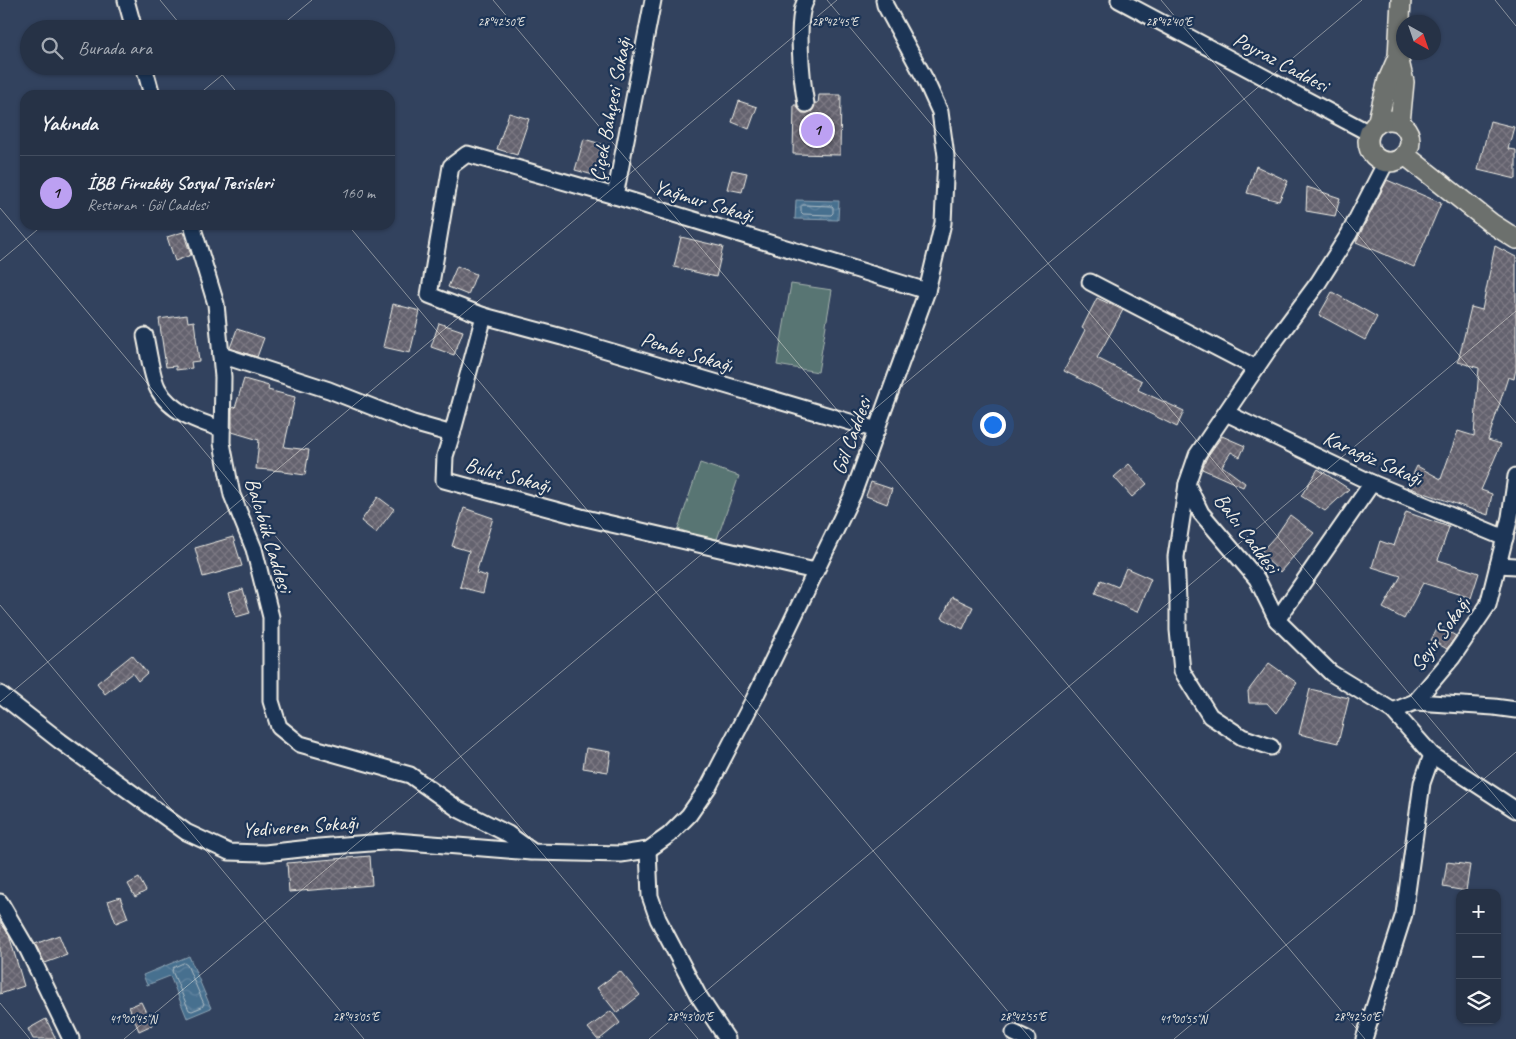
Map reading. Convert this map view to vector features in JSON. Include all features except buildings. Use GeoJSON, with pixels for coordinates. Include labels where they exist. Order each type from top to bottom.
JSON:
{"type":"FeatureCollection","features":[{"type":"Feature","properties":{"kind":"main road"},"geometry":{"type":"LineString","coordinates":[[1400,15],[1401,0]]}},
{"type":"Feature","properties":{"kind":"main road"},"geometry":{"type":"LineString","coordinates":[[1373,129],[1389,120],[1400,123],[1410,138],[1410,145],[1404,156],[1394,162],[1386,162],[1380,160],[1371,152],[1368,146],[1373,129],[1388,80],[1397,60]]}},
{"type":"Feature","properties":{"kind":"main road"},"geometry":{"type":"LineString","coordinates":[[1399,60],[1404,82],[1400,123]]}},
{"type":"Feature","properties":{"kind":"main road"},"geometry":{"type":"LineString","coordinates":[[1404,156],[1491,223],[1516,239]]}},
{"type":"Feature","properties":{"kind":"street"},"geometry":{"type":"LineString","coordinates":[[126,0],[132,20]]}},
{"type":"Feature","properties":{"kind":"street","name":"Çiçek Bahçesi Sokağı"},"geometry":{"type":"LineString","coordinates":[[615,196],[653,0]]}},
{"type":"Feature","properties":{"kind":"street"},"geometry":{"type":"LineString","coordinates":[[806,0],[801,12],[801,76],[806,104]]}},
{"type":"Feature","properties":{"kind":"street","name":"Göl Caddesi"},"geometry":{"type":"LineString","coordinates":[[648,850],[670,835],[690,816],[709,786],[852,494],[927,291],[943,223],[946,156],[940,112],[884,0]]}},
{"type":"Feature","properties":{"kind":"street","name":"Poyraz Caddesi"},"geometry":{"type":"LineString","coordinates":[[1119,0],[1373,129]]}},
{"type":"Feature","properties":{"kind":"street"},"geometry":{"type":"LineString","coordinates":[[146,75],[151,90]]}},
{"type":"Feature","properties":{"kind":"street","name":"Yağmur Sokağı"},"geometry":{"type":"LineString","coordinates":[[429,295],[451,166],[467,154],[615,196],[927,291]]}},
{"type":"Feature","properties":{"kind":"street","name":"Balcı Caddesi"},"geometry":{"type":"LineString","coordinates":[[1386,162],[1349,234],[1318,283],[1256,368],[1197,455],[1187,484],[1201,512],[1257,579],[1277,620],[1331,672],[1393,712],[1432,755],[1516,810]]}},
{"type":"Feature","properties":{"kind":"street","name":"Balcıbük Caddesi"},"geometry":{"type":"LineString","coordinates":[[194,230],[216,304],[224,377],[222,443],[232,495],[254,549],[271,618],[271,701],[279,727],[300,744],[410,775],[458,809],[508,834],[533,852]]}},
{"type":"Feature","properties":{"kind":"street"},"geometry":{"type":"LineString","coordinates":[[1090,282],[1256,368]]}},
{"type":"Feature","properties":{"kind":"street","name":"Pembe Sokağı"},"geometry":{"type":"LineString","coordinates":[[429,295],[484,316],[562,337],[876,430]]}},
{"type":"Feature","properties":{"kind":"street"},"geometry":{"type":"LineString","coordinates":[[452,434],[484,316]]}},
{"type":"Feature","properties":{"kind":"street"},"geometry":{"type":"LineString","coordinates":[[146,336],[157,388],[168,404],[197,421],[222,429]]}},
{"type":"Feature","properties":{"kind":"street","name":"Bulut Sokağı"},"geometry":{"type":"LineString","coordinates":[[221,355],[329,390],[413,423],[452,434],[444,456],[444,480],[580,517],[815,571]]}},
{"type":"Feature","properties":{"kind":"street","name":"Karagöz Sokağı"},"geometry":{"type":"LineString","coordinates":[[1226,413],[1372,483],[1505,538]]}},
{"type":"Feature","properties":{"kind":"street","name":"Seyir Sokağı"},"geometry":{"type":"LineString","coordinates":[[1393,712],[1415,702],[1452,658],[1488,605],[1510,518],[1516,476]]}},
{"type":"Feature","properties":{"kind":"street"},"geometry":{"type":"LineString","coordinates":[[1277,620],[1372,483]]}},
{"type":"Feature","properties":{"kind":"street"},"geometry":{"type":"LineString","coordinates":[[1187,484],[1176,558],[1178,630],[1182,671],[1210,716],[1242,737],[1271,747]]}},
{"type":"Feature","properties":{"kind":"street"},"geometry":{"type":"LineString","coordinates":[[1498,565],[1516,566]]}},
{"type":"Feature","properties":{"kind":"street","name":"Yediveren Sokağı"},"geometry":{"type":"LineString","coordinates":[[0,694],[60,741],[186,832],[229,852],[265,853],[396,841],[533,852]]}},
{"type":"Feature","properties":{"kind":"street"},"geometry":{"type":"LineString","coordinates":[[1415,702],[1516,710]]}},
{"type":"Feature","properties":{"kind":"street"},"geometry":{"type":"LineString","coordinates":[[1364,1039],[1404,914],[1422,783],[1432,755]]}},
{"type":"Feature","properties":{"kind":"street"},"geometry":{"type":"LineString","coordinates":[[533,852],[621,854],[648,850],[650,896],[658,919],[698,995],[727,1039]]}},
{"type":"Feature","properties":{"kind":"street"},"geometry":{"type":"LineString","coordinates":[[0,902],[28,950],[71,1039]]}},
{"type":"Feature","properties":{"kind":"green space"},"geometry":{"type":"Polygon","coordinates":[[[791,284],[832,290],[818,372],[777,365],[791,284]]]}},
{"type":"Feature","properties":{"kind":"green space"},"geometry":{"type":"Polygon","coordinates":[[[700,463],[739,476],[716,542],[678,529],[700,463]]]}},
{"type":"Feature","properties":{"kind":"water"},"geometry":{"type":"Polygon","coordinates":[[[796,200],[839,201],[838,220],[795,219],[796,200]]]}},
{"type":"Feature","properties":{"kind":"water"},"geometry":{"type":"Polygon","coordinates":[[[189,956],[211,1008],[187,1018],[170,976],[147,985],[143,975],[189,956]]]}},
{"type":"Feature","properties":{"kind":"place","name":"İBB Firuzköy Sosyal Tesisleri"},"geometry":{"type":"Point","coordinates":[817,130]}}]}
